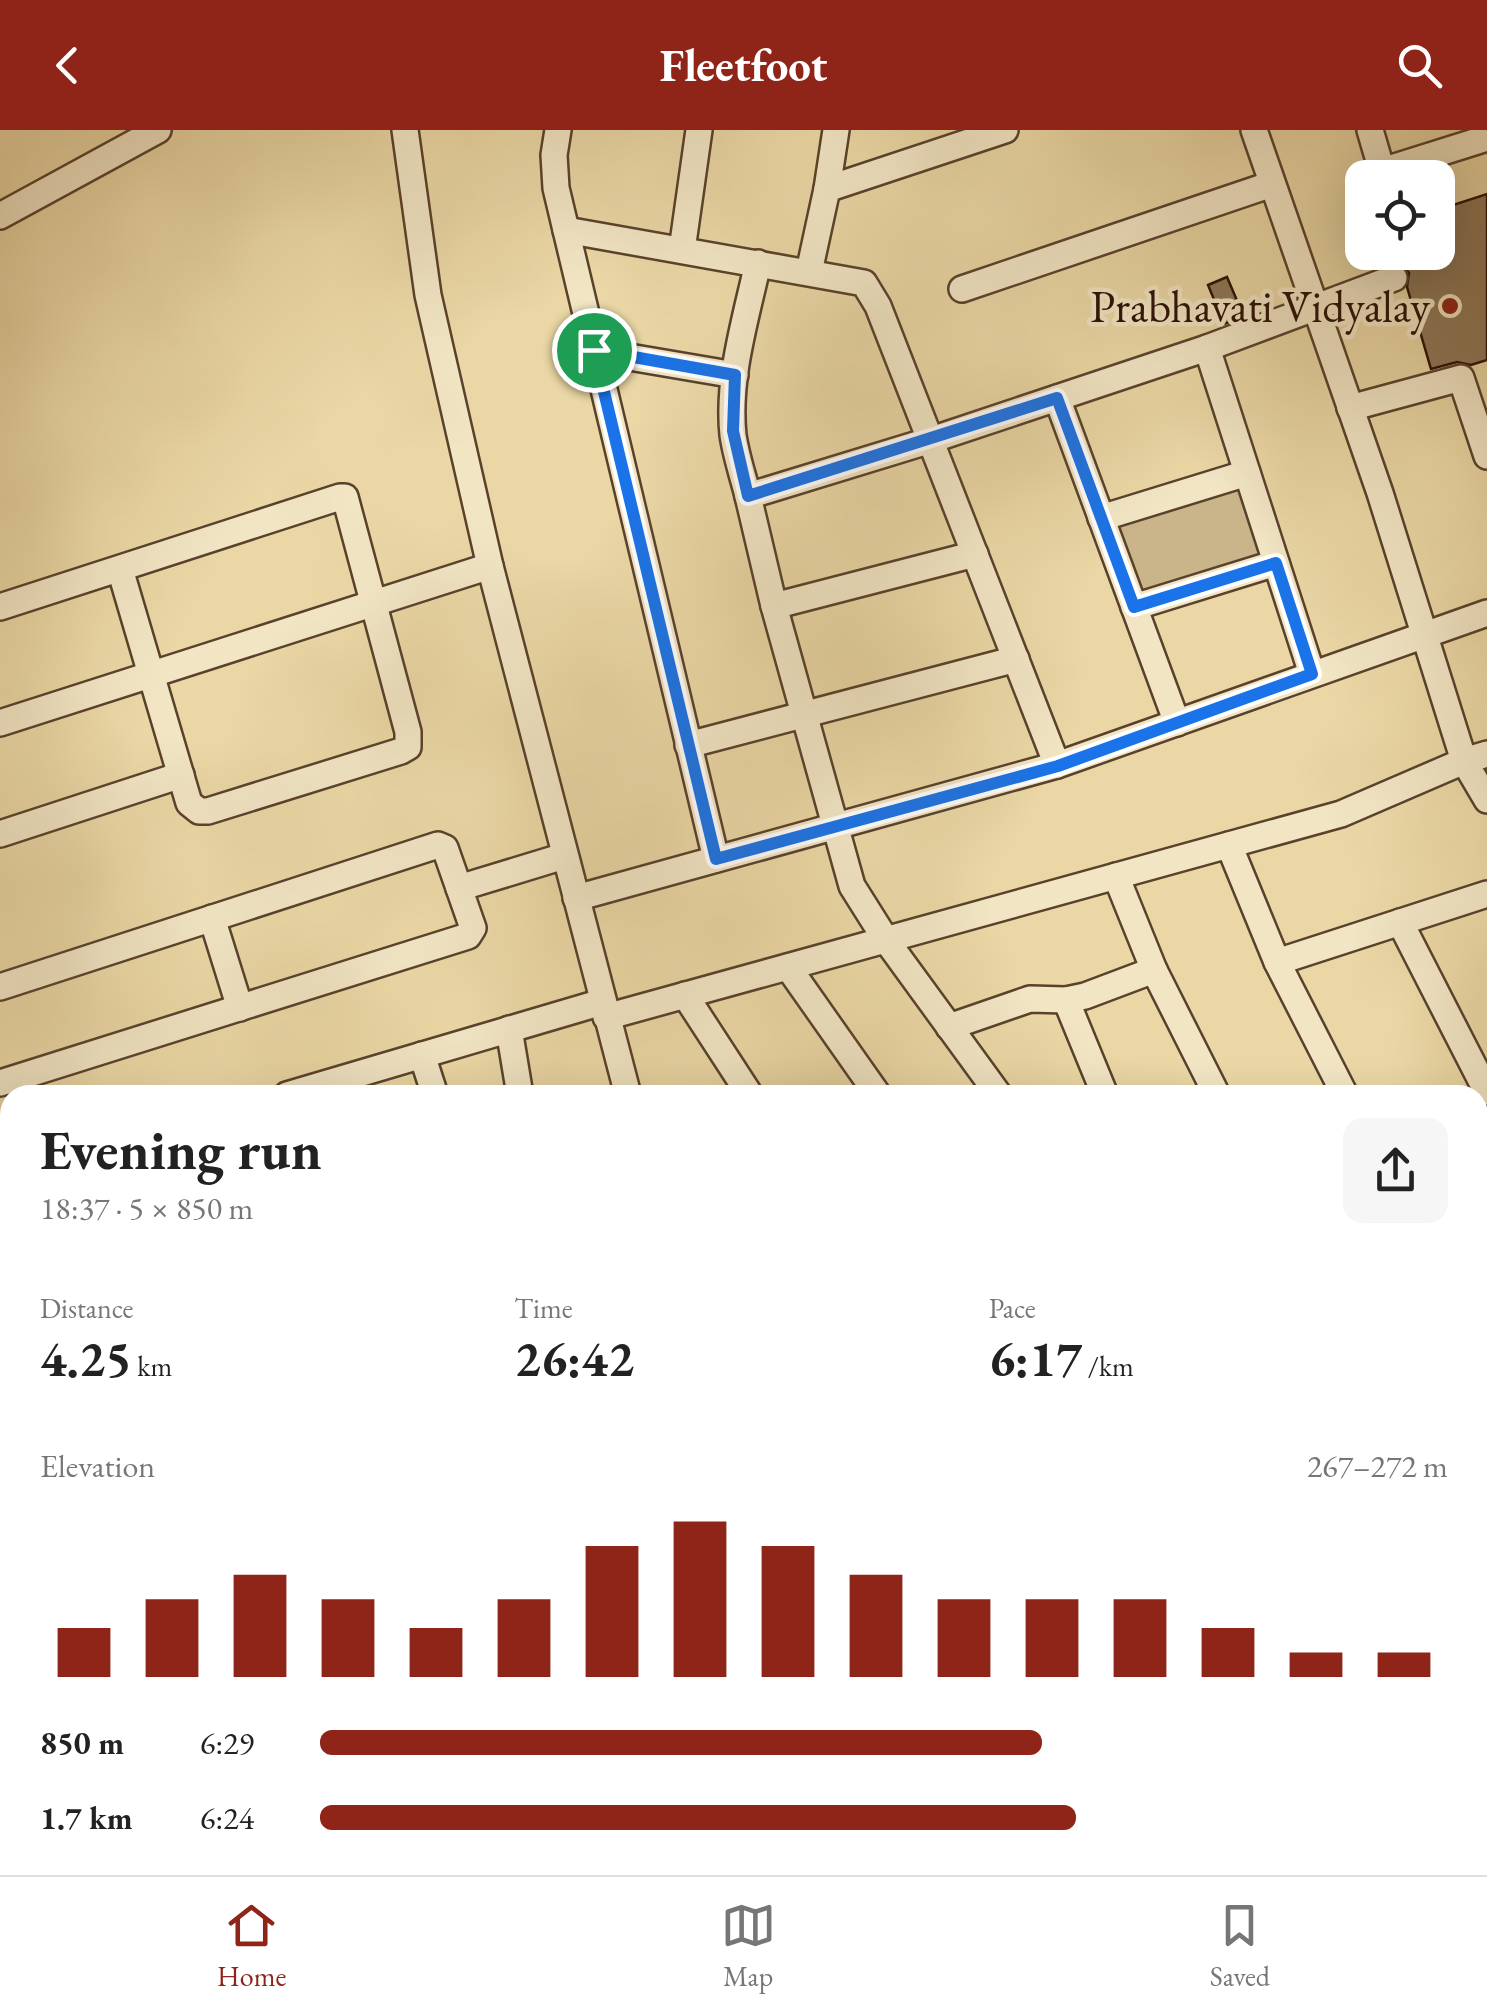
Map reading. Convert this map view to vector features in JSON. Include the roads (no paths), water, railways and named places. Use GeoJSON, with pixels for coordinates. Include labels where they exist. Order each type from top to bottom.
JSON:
{"type":"FeatureCollection","features":[{"type":"Feature","properties":{"kind":"street"},"geometry":{"type":"LineString","coordinates":[[0,216],[158,130]]}},
{"type":"Feature","properties":{"kind":"street"},"geometry":{"type":"LineString","coordinates":[[405,130],[428,295],[490,566],[625,1085]]}},
{"type":"Feature","properties":{"kind":"street"},"geometry":{"type":"LineString","coordinates":[[558,130],[554,171],[566,230],[716,859]]}},
{"type":"Feature","properties":{"kind":"street"},"geometry":{"type":"LineString","coordinates":[[682,250],[699,130]]}},
{"type":"Feature","properties":{"kind":"street"},"geometry":{"type":"LineString","coordinates":[[809,272],[836,130]]}},
{"type":"Feature","properties":{"kind":"street"},"geometry":{"type":"LineString","coordinates":[[827,189],[1004,130]]}},
{"type":"Feature","properties":{"kind":"street"},"geometry":{"type":"LineString","coordinates":[[1254,130],[1426,634],[1476,758],[1487,800]]}},
{"type":"Feature","properties":{"kind":"street"},"geometry":{"type":"LineString","coordinates":[[1370,130],[1382,171],[1433,142],[1485,135]]}},
{"type":"Feature","properties":{"kind":"street"},"geometry":{"type":"LineString","coordinates":[[962,289],[1272,184]]}},
{"type":"Feature","properties":{"kind":"street"},"geometry":{"type":"LineString","coordinates":[[566,230],[856,280],[869,290],[1058,766]]}},
{"type":"Feature","properties":{"kind":"street"},"geometry":{"type":"LineString","coordinates":[[758,263],[735,375],[733,431],[774,606],[835,829],[852,886],[886,940],[992,1085]]}},
{"type":"Feature","properties":{"kind":"street"},"geometry":{"type":"LineString","coordinates":[[748,496],[1207,348],[1394,278]]}},
{"type":"Feature","properties":{"kind":"street"},"geometry":{"type":"LineString","coordinates":[[1207,348],[1312,674]]}},
{"type":"Feature","properties":{"kind":"street"},"geometry":{"type":"LineString","coordinates":[[594,350],[735,375]]}},
{"type":"Feature","properties":{"kind":"street"},"geometry":{"type":"LineString","coordinates":[[1350,408],[1462,378],[1487,456]]}},
{"type":"Feature","properties":{"kind":"street"},"geometry":{"type":"LineString","coordinates":[[1057,398],[1177,723]]}},
{"type":"Feature","properties":{"kind":"street"},"geometry":{"type":"LineString","coordinates":[[1101,518],[1247,473]]}},
{"type":"Feature","properties":{"kind":"street"},"geometry":{"type":"LineString","coordinates":[[0,608],[120,569],[345,497],[376,603],[408,732],[408,746],[199,811],[189,802],[120,569]]}},
{"type":"Feature","properties":{"kind":"street"},"geometry":{"type":"LineString","coordinates":[[774,606],[975,554]]}},
{"type":"Feature","properties":{"kind":"street"},"geometry":{"type":"LineString","coordinates":[[1134,607],[1276,563]]}},
{"type":"Feature","properties":{"kind":"street"},"geometry":{"type":"LineString","coordinates":[[0,723],[490,566]]}},
{"type":"Feature","properties":{"kind":"street"},"geometry":{"type":"LineString","coordinates":[[576,898],[1058,766],[1487,613]]}},
{"type":"Feature","properties":{"kind":"street"},"geometry":{"type":"LineString","coordinates":[[688,745],[1016,659]]}},
{"type":"Feature","properties":{"kind":"street"},"geometry":{"type":"LineString","coordinates":[[340,1085],[509,1029],[685,995],[1341,814],[1476,758]]}},
{"type":"Feature","properties":{"kind":"street"},"geometry":{"type":"LineString","coordinates":[[0,834],[181,776]]}},
{"type":"Feature","properties":{"kind":"street"},"geometry":{"type":"LineString","coordinates":[[1230,844],[1277,962],[1341,1085]]}},
{"type":"Feature","properties":{"kind":"street"},"geometry":{"type":"LineString","coordinates":[[0,987],[438,845],[445,848],[473,928],[468,936],[0,1082]]}},
{"type":"Feature","properties":{"kind":"street"},"geometry":{"type":"LineString","coordinates":[[459,888],[564,856]]}},
{"type":"Feature","properties":{"kind":"street"},"geometry":{"type":"LineString","coordinates":[[1116,876],[1154,970],[1212,1085]]}},
{"type":"Feature","properties":{"kind":"street"},"geometry":{"type":"LineString","coordinates":[[1277,962],[1487,894]]}},
{"type":"Feature","properties":{"kind":"street"},"geometry":{"type":"LineString","coordinates":[[212,918],[240,1008]]}},
{"type":"Feature","properties":{"kind":"street"},"geometry":{"type":"LineString","coordinates":[[1400,922],[1483,1085]]}},
{"type":"Feature","properties":{"kind":"street"},"geometry":{"type":"LineString","coordinates":[[788,967],[871,1085]]}},
{"type":"Feature","properties":{"kind":"street"},"geometry":{"type":"LineString","coordinates":[[949,1027],[1030,999],[1066,1000],[1154,970]]}},
{"type":"Feature","properties":{"kind":"street"},"geometry":{"type":"LineString","coordinates":[[685,995],[744,1085]]}},
{"type":"Feature","properties":{"kind":"street"},"geometry":{"type":"LineString","coordinates":[[1066,1000],[1101,1085]]}},
{"type":"Feature","properties":{"kind":"street"},"geometry":{"type":"LineString","coordinates":[[509,1029],[518,1085]]}},
{"type":"Feature","properties":{"kind":"street"},"geometry":{"type":"LineString","coordinates":[[422,1055],[432,1085]]}},
{"type":"Feature","properties":{"kind":"place","name":"Prabhavati Vidyalay"},"geometry":{"type":"Point","coordinates":[1450,306]}}]}
